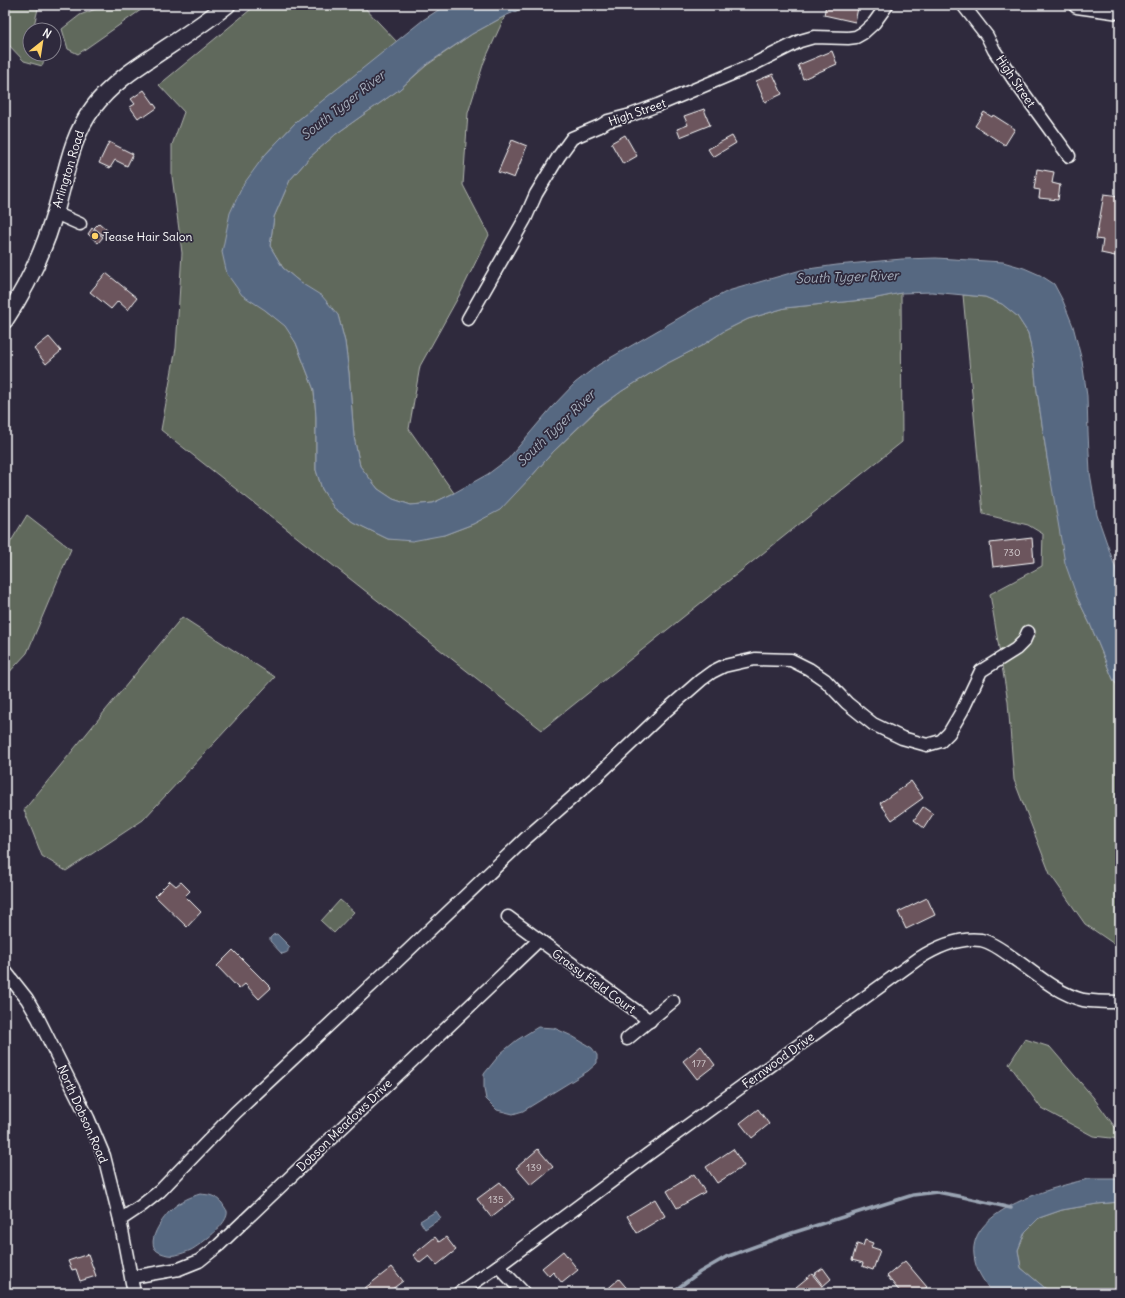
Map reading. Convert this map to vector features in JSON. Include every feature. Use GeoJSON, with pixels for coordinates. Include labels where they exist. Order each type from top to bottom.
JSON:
{"type":"FeatureCollection","features":[{"type":"Feature","properties":{"kind":"main road","name":"Arlington Road"},"geometry":{"type":"LineString","coordinates":[[5,320],[34,270],[48,235],[78,133],[93,107],[111,87],[128,74],[227,5]]}},
{"type":"Feature","properties":{"kind":"main road"},"geometry":{"type":"LineString","coordinates":[[1077,5],[1094,6],[1120,11]]}},
{"type":"Feature","properties":{"kind":"street","name":"High Street"},"geometry":{"type":"LineString","coordinates":[[468,319],[524,219],[536,194],[559,156],[572,138],[608,121],[631,115],[658,105],[748,67],[800,41],[814,37],[848,38],[856,36],[863,33],[874,23],[887,5]]}},
{"type":"Feature","properties":{"kind":"street","name":"High Street"},"geometry":{"type":"LineString","coordinates":[[963,5],[987,36],[994,50],[1014,80],[1069,156]]}},
{"type":"Feature","properties":{"kind":"street"},"geometry":{"type":"LineString","coordinates":[[55,213],[80,224]]}},
{"type":"Feature","properties":{"kind":"street"},"geometry":{"type":"LineString","coordinates":[[120,1220],[160,1191],[234,1113],[394,964],[525,839],[597,776],[661,715],[712,672],[724,666],[755,659],[791,660],[809,669],[825,680],[847,703],[873,724],[902,738],[927,745],[940,741],[949,733],[962,711],[981,671],[1016,649],[1024,641],[1028,632]]}},
{"type":"Feature","properties":{"kind":"street","name":"Grassy Field Court"},"geometry":{"type":"LineString","coordinates":[[508,918],[650,1021]]}},
{"type":"Feature","properties":{"kind":"street","name":"Dobson Meadows Drive"},"geometry":{"type":"LineString","coordinates":[[132,1277],[179,1269],[199,1261],[219,1245],[539,940]]}},
{"type":"Feature","properties":{"kind":"street","name":"Fernwood Drive"},"geometry":{"type":"LineString","coordinates":[[459,1293],[498,1266],[666,1141],[932,950],[964,940],[982,940],[1000,949],[1062,992],[1084,1000],[1120,1002]]}},
{"type":"Feature","properties":{"kind":"street","name":"North Dobson Road"},"geometry":{"type":"LineString","coordinates":[[5,971],[27,999],[38,1018],[88,1118],[104,1156],[120,1220],[134,1293]]}},
{"type":"Feature","properties":{"kind":"street","name":"Grassy Field Court"},"geometry":{"type":"LineString","coordinates":[[627,1039],[673,1001]]}},
{"type":"Feature","properties":{"kind":"street"},"geometry":{"type":"LineString","coordinates":[[498,1266],[524,1293]]}},
{"type":"Feature","properties":{"kind":"green space"},"geometry":{"type":"Polygon","coordinates":[[[5,5],[39,5],[35,22],[22,22],[22,59],[5,41],[5,5]]]}},
{"type":"Feature","properties":{"kind":"green space"},"geometry":{"type":"Polygon","coordinates":[[[106,5],[148,5],[78,54],[68,49],[62,29],[80,15],[106,5]]]}},
{"type":"Feature","properties":{"kind":"green space"},"geometry":{"type":"Polygon","coordinates":[[[256,5],[362,5],[397,42],[297,121],[264,156],[265,310],[286,326],[296,343],[314,390],[316,417],[316,470],[322,489],[334,508],[353,522],[388,539],[444,535],[473,524],[500,509],[553,452],[598,409],[622,391],[664,365],[703,345],[724,331],[748,319],[785,308],[872,299],[901,293],[902,442],[542,730],[161,430],[176,348],[182,253],[172,176],[172,145],[184,112],[159,85],[256,5]]]}},
{"type":"Feature","properties":{"kind":"green space"},"geometry":{"type":"Polygon","coordinates":[[[505,16],[484,62],[468,113],[463,185],[489,235],[460,294],[420,366],[409,429],[454,493],[433,503],[411,505],[393,499],[378,489],[360,466],[354,437],[345,342],[338,315],[283,268],[270,246],[274,217],[290,180],[310,157],[336,134],[400,89],[427,65],[472,34],[505,16]]]}},
{"type":"Feature","properties":{"kind":"green space"},"geometry":{"type":"Polygon","coordinates":[[[28,62],[43,62],[42,66],[28,62]]]}},
{"type":"Feature","properties":{"kind":"green space"},"geometry":{"type":"Polygon","coordinates":[[[963,295],[985,297],[1002,304],[1017,316],[1028,333],[1034,362],[1047,458],[1077,597],[1113,679],[1120,690],[1120,948],[1085,924],[1050,874],[1014,780],[1008,702],[990,594],[1042,566],[1043,534],[1028,525],[983,514],[963,295]]]}},
{"type":"Feature","properties":{"kind":"green space"},"geometry":{"type":"Polygon","coordinates":[[[27,515],[71,549],[27,653],[5,677],[5,551],[27,515]]]}},
{"type":"Feature","properties":{"kind":"green space"},"geometry":{"type":"Polygon","coordinates":[[[182,617],[275,677],[143,820],[66,871],[42,856],[24,810],[182,617]]]}},
{"type":"Feature","properties":{"kind":"green space"},"geometry":{"type":"Polygon","coordinates":[[[340,900],[354,912],[334,933],[321,921],[340,900]]]}},
{"type":"Feature","properties":{"kind":"green space"},"geometry":{"type":"Polygon","coordinates":[[[1025,1039],[1050,1047],[1093,1097],[1120,1134],[1120,1139],[1093,1136],[1041,1108],[1009,1064],[1025,1039]]]}},
{"type":"Feature","properties":{"kind":"green space"},"geometry":{"type":"Polygon","coordinates":[[[1120,1202],[1120,1293],[1051,1293],[1021,1268],[1018,1250],[1025,1232],[1039,1218],[1062,1210],[1120,1202]]]}},
{"type":"Feature","properties":{"kind":"water","name":"South Tyger River"},"geometry":{"type":"Polygon","coordinates":[[[446,5],[530,5],[505,16],[472,34],[427,64],[400,89],[336,134],[310,157],[290,180],[274,217],[270,246],[283,268],[301,283],[322,296],[338,315],[345,342],[354,437],[360,466],[378,489],[393,499],[411,505],[433,503],[488,474],[508,459],[552,407],[575,383],[598,365],[728,291],[801,270],[837,265],[902,259],[936,258],[1003,262],[1024,268],[1040,275],[1054,284],[1073,326],[1082,361],[1087,396],[1090,473],[1097,515],[1120,581],[1120,690],[1113,679],[1077,597],[1065,563],[1047,458],[1034,362],[1028,333],[1017,316],[1002,304],[985,297],[932,292],[901,293],[872,299],[785,308],[748,319],[664,365],[622,391],[597,409],[553,452],[500,510],[473,524],[444,535],[412,541],[388,539],[353,522],[334,508],[322,489],[316,470],[316,417],[314,390],[296,343],[285,326],[265,310],[242,295],[227,274],[222,252],[230,213],[243,185],[264,156],[297,121],[423,20],[446,5]]]}},
{"type":"Feature","properties":{"kind":"water"},"geometry":{"type":"Polygon","coordinates":[[[277,934],[290,947],[288,952],[282,954],[270,941],[270,938],[273,935],[277,934]]]}},
{"type":"Feature","properties":{"kind":"water"},"geometry":{"type":"Polygon","coordinates":[[[538,1027],[554,1028],[572,1036],[592,1048],[597,1055],[597,1063],[588,1071],[523,1111],[513,1114],[497,1110],[486,1099],[484,1074],[501,1053],[517,1040],[538,1027]]]}},
{"type":"Feature","properties":{"kind":"water"},"geometry":{"type":"Polygon","coordinates":[[[1088,1179],[1120,1179],[1120,1202],[1062,1210],[1039,1218],[1025,1232],[1018,1250],[1021,1268],[1051,1293],[992,1293],[978,1270],[974,1255],[976,1239],[985,1225],[999,1213],[1036,1194],[1088,1179]]]}},
{"type":"Feature","properties":{"kind":"water"},"geometry":{"type":"Polygon","coordinates":[[[200,1194],[210,1195],[217,1198],[222,1203],[227,1210],[227,1216],[224,1221],[214,1233],[191,1250],[184,1253],[168,1255],[155,1249],[153,1244],[156,1231],[165,1217],[179,1203],[200,1194]]]}},
{"type":"Feature","properties":{"kind":"water"},"geometry":{"type":"Polygon","coordinates":[[[436,1211],[441,1218],[425,1229],[420,1221],[436,1211]]]}},
{"type":"Feature","properties":{"kind":"building"},"geometry":{"type":"Polygon","coordinates":[[[826,5],[843,5],[858,8],[855,22],[824,15],[826,5]]]}},
{"type":"Feature","properties":{"kind":"building"},"geometry":{"type":"Polygon","coordinates":[[[832,51],[837,64],[803,79],[798,65],[832,51]]]}},
{"type":"Feature","properties":{"kind":"building"},"geometry":{"type":"Polygon","coordinates":[[[773,74],[782,94],[765,102],[756,81],[773,74]]]}},
{"type":"Feature","properties":{"kind":"building"},"geometry":{"type":"Polygon","coordinates":[[[144,90],[157,108],[144,117],[142,115],[138,118],[130,107],[135,104],[131,99],[144,90]]]}},
{"type":"Feature","properties":{"kind":"building"},"geometry":{"type":"Polygon","coordinates":[[[704,109],[710,125],[680,137],[677,129],[688,125],[684,116],[704,109]]]}},
{"type":"Feature","properties":{"kind":"building"},"geometry":{"type":"Polygon","coordinates":[[[984,112],[992,117],[993,115],[1015,129],[1005,145],[975,126],[984,112]]]}},
{"type":"Feature","properties":{"kind":"building"},"geometry":{"type":"Polygon","coordinates":[[[625,135],[637,156],[623,164],[611,143],[625,135]]]}},
{"type":"Feature","properties":{"kind":"building"},"geometry":{"type":"Polygon","coordinates":[[[732,136],[736,143],[713,157],[708,149],[732,136]]]}},
{"type":"Feature","properties":{"kind":"building"},"geometry":{"type":"Polygon","coordinates":[[[512,140],[527,146],[514,178],[498,172],[512,140]]]}},
{"type":"Feature","properties":{"kind":"building"},"geometry":{"type":"Polygon","coordinates":[[[109,142],[133,154],[127,166],[115,160],[110,168],[99,163],[109,142]]]}},
{"type":"Feature","properties":{"kind":"building"},"geometry":{"type":"Polygon","coordinates":[[[1037,169],[1054,172],[1052,183],[1060,185],[1058,200],[1039,198],[1040,190],[1034,189],[1037,169]]]}},
{"type":"Feature","properties":{"kind":"building"},"geometry":{"type":"Polygon","coordinates":[[[1104,194],[1120,196],[1120,257],[1101,253],[1103,240],[1096,239],[1104,194]]]}},
{"type":"Feature","properties":{"kind":"building"},"geometry":{"type":"Polygon","coordinates":[[[99,223],[107,230],[103,235],[94,228],[99,223]]]}},
{"type":"Feature","properties":{"kind":"building","name":"Tease Hair Salon"},"geometry":{"type":"Polygon","coordinates":[[[92,228],[103,237],[98,243],[88,234],[92,228]]]}},
{"type":"Feature","properties":{"kind":"building"},"geometry":{"type":"Polygon","coordinates":[[[106,273],[137,298],[128,310],[118,301],[111,309],[90,292],[106,273]]]}},
{"type":"Feature","properties":{"kind":"building"},"geometry":{"type":"Polygon","coordinates":[[[49,337],[61,351],[46,364],[34,349],[49,337]]]}},
{"type":"Feature","properties":{"kind":"building"},"geometry":{"type":"Polygon","coordinates":[[[1032,538],[1034,562],[993,567],[990,543],[1032,538]]]}},
{"type":"Feature","properties":{"kind":"building"},"geometry":{"type":"Polygon","coordinates":[[[911,781],[923,798],[892,820],[880,803],[911,781]]]}},
{"type":"Feature","properties":{"kind":"building"},"geometry":{"type":"Polygon","coordinates":[[[923,807],[933,814],[924,828],[914,820],[923,807]]]}},
{"type":"Feature","properties":{"kind":"building"},"geometry":{"type":"Polygon","coordinates":[[[170,881],[176,886],[181,882],[190,891],[185,896],[201,912],[187,927],[155,896],[170,881]]]}},
{"type":"Feature","properties":{"kind":"building"},"geometry":{"type":"Polygon","coordinates":[[[927,898],[935,915],[906,929],[898,912],[927,898]]]}},
{"type":"Feature","properties":{"kind":"building"},"geometry":{"type":"Polygon","coordinates":[[[233,950],[271,988],[259,999],[245,984],[239,989],[217,966],[233,950]]]}},
{"type":"Feature","properties":{"kind":"building"},"geometry":{"type":"Polygon","coordinates":[[[701,1046],[715,1065],[697,1079],[683,1061],[701,1046]]]}},
{"type":"Feature","properties":{"kind":"building"},"geometry":{"type":"Polygon","coordinates":[[[758,1109],[769,1124],[752,1138],[740,1123],[758,1109]]]}},
{"type":"Feature","properties":{"kind":"building"},"geometry":{"type":"Polygon","coordinates":[[[538,1149],[553,1167],[531,1185],[516,1168],[538,1149]]]}},
{"type":"Feature","properties":{"kind":"building"},"geometry":{"type":"Polygon","coordinates":[[[733,1149],[744,1166],[717,1183],[706,1167],[733,1149]]]}},
{"type":"Feature","properties":{"kind":"building"},"geometry":{"type":"Polygon","coordinates":[[[694,1174],[705,1192],[677,1208],[667,1191],[694,1174]]]}},
{"type":"Feature","properties":{"kind":"building"},"geometry":{"type":"Polygon","coordinates":[[[500,1182],[514,1199],[491,1217],[477,1199],[500,1182]]]}},
{"type":"Feature","properties":{"kind":"building"},"geometry":{"type":"Polygon","coordinates":[[[655,1199],[665,1216],[637,1233],[627,1216],[655,1199]]]}},
{"type":"Feature","properties":{"kind":"building"},"geometry":{"type":"Polygon","coordinates":[[[435,1237],[439,1242],[446,1237],[456,1250],[437,1265],[429,1256],[420,1263],[413,1255],[435,1237]]]}},
{"type":"Feature","properties":{"kind":"building"},"geometry":{"type":"Polygon","coordinates":[[[865,1240],[873,1243],[871,1247],[880,1250],[873,1270],[862,1266],[863,1263],[852,1260],[857,1244],[863,1246],[865,1240]]]}},
{"type":"Feature","properties":{"kind":"building"},"geometry":{"type":"Polygon","coordinates":[[[563,1251],[578,1270],[562,1283],[553,1272],[549,1276],[542,1268],[563,1251]]]}},
{"type":"Feature","properties":{"kind":"building"},"geometry":{"type":"Polygon","coordinates":[[[88,1254],[96,1276],[80,1281],[76,1269],[72,1270],[68,1261],[88,1254]]]}},
{"type":"Feature","properties":{"kind":"building"},"geometry":{"type":"Polygon","coordinates":[[[905,1261],[927,1287],[920,1293],[901,1293],[887,1276],[905,1261]]]}},
{"type":"Feature","properties":{"kind":"building"},"geometry":{"type":"Polygon","coordinates":[[[392,1267],[403,1281],[387,1293],[369,1293],[365,1288],[392,1267]]]}},
{"type":"Feature","properties":{"kind":"building"},"geometry":{"type":"Polygon","coordinates":[[[823,1268],[831,1279],[823,1286],[814,1274],[823,1268]]]}},
{"type":"Feature","properties":{"kind":"building"},"geometry":{"type":"Polygon","coordinates":[[[812,1274],[825,1290],[821,1293],[801,1293],[796,1287],[812,1274]]]}},
{"type":"Feature","properties":{"kind":"building"},"geometry":{"type":"Polygon","coordinates":[[[619,1279],[631,1293],[604,1292],[619,1279]]]}},
{"type":"Feature","properties":{"kind":"waterway"},"geometry":{"type":"LineString","coordinates":[[671,1293],[700,1272],[726,1257],[792,1233],[913,1195],[937,1192],[1011,1208]]}},
{"type":"Feature","properties":{"kind":"place","name":"Tease Hair Salon"},"geometry":{"type":"Point","coordinates":[95,236]}}]}
